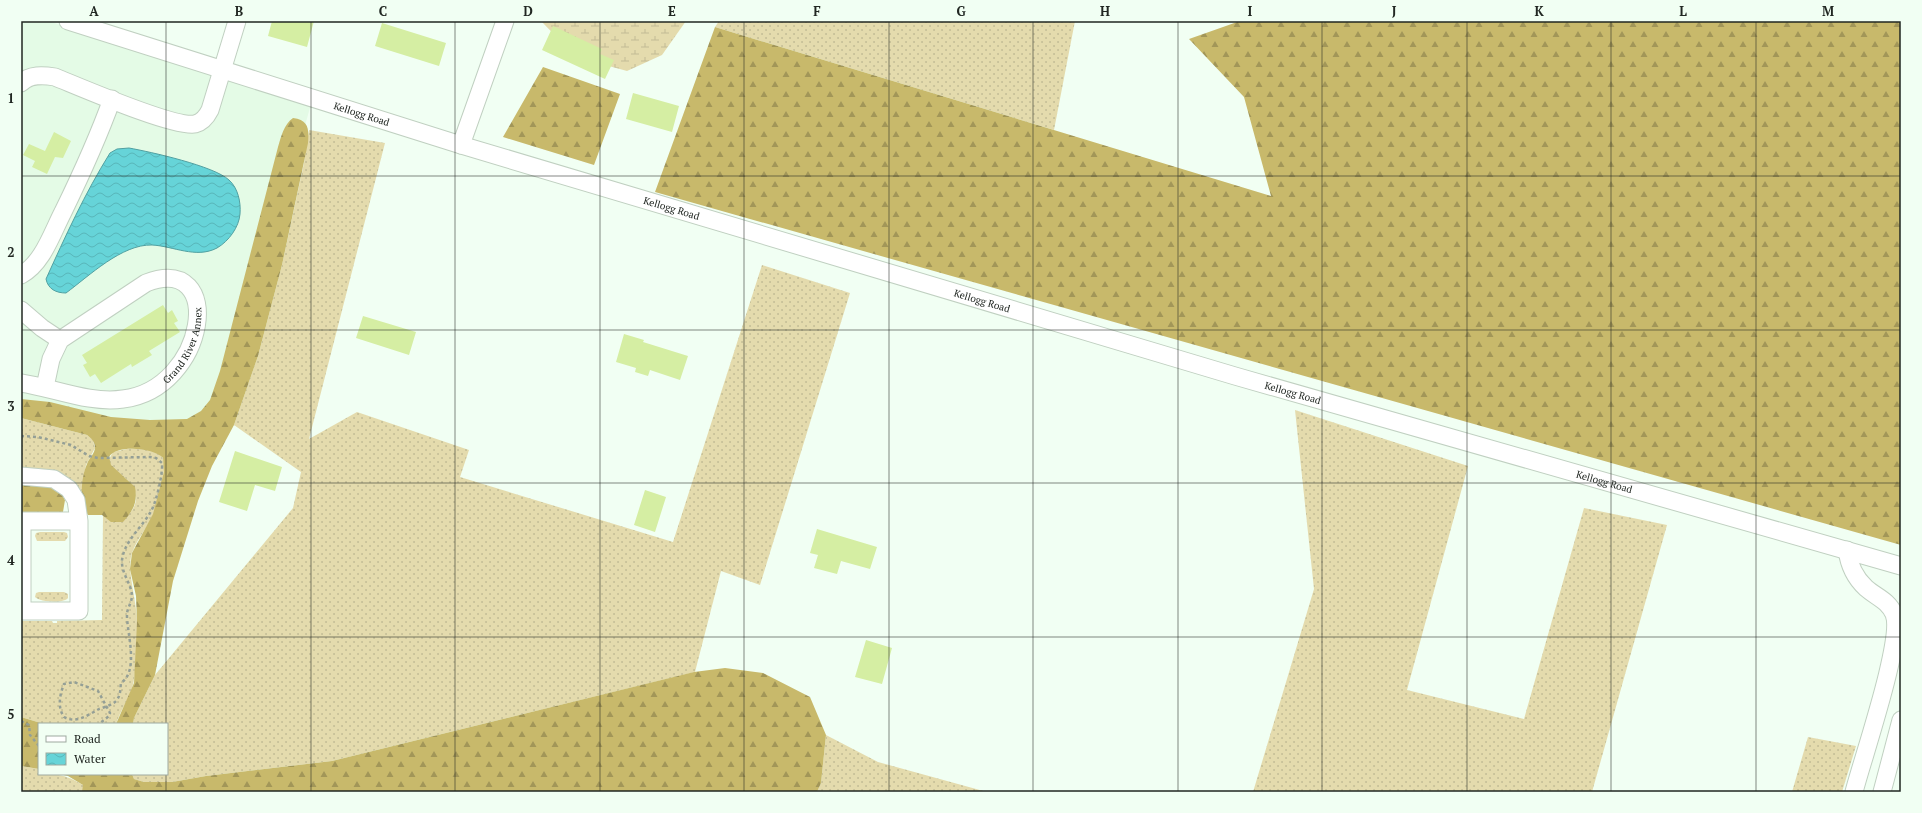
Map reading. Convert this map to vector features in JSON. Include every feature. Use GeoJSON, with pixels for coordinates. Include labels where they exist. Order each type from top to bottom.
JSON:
{"type":"FeatureCollection","features":[{"type":"Feature","properties":{"kind":"street","name":"Kellogg Road"},"geometry":{"type":"LineString","coordinates":[[68,21],[461,145],[1227,374],[1901,566]]}},
{"type":"Feature","properties":{"kind":"street"},"geometry":{"type":"LineString","coordinates":[[21,84],[35,76],[44,75],[55,77],[172,121],[195,124],[208,115],[237,21]]}},
{"type":"Feature","properties":{"kind":"street"},"geometry":{"type":"LineString","coordinates":[[461,145],[504,21]]}},
{"type":"Feature","properties":{"kind":"street"},"geometry":{"type":"LineString","coordinates":[[21,275],[38,259],[48,241],[90,157],[112,99]]}},
{"type":"Feature","properties":{"kind":"street","name":"Grand River Annex"},"geometry":{"type":"LineString","coordinates":[[21,383],[92,398],[109,400],[132,398],[154,389],[174,372],[185,358],[197,321],[197,302],[187,285],[169,278],[158,278],[146,283],[60,340]]}},
{"type":"Feature","properties":{"kind":"street"},"geometry":{"type":"LineString","coordinates":[[21,310],[42,328],[60,340],[51,359],[45,387]]}},
{"type":"Feature","properties":{"kind":"street"},"geometry":{"type":"LineString","coordinates":[[21,476],[47,477],[62,483],[69,489],[76,500],[79,521],[79,611],[22,611],[22,521],[79,521]]}},
{"type":"Feature","properties":{"kind":"street"},"geometry":{"type":"LineString","coordinates":[[1847,550],[1849,565],[1866,588],[1884,599],[1891,607],[1895,616],[1896,629],[1890,664],[1854,792]]}},
{"type":"Feature","properties":{"kind":"street"},"geometry":{"type":"LineString","coordinates":[[1882,792],[1901,720]]}},
{"type":"Feature","properties":{"kind":"path"},"geometry":{"type":"LineString","coordinates":[[21,436],[38,437],[71,445],[92,457],[150,457],[156,458],[162,463],[153,508],[124,552],[122,567],[132,594],[127,614],[131,642],[130,663],[126,678],[121,683],[118,699],[113,704],[106,706],[81,719],[66,718],[62,714],[60,706],[63,686],[68,682],[74,682],[94,689],[101,694],[106,706],[110,714],[101,723]]}},
{"type":"Feature","properties":{"kind":"path"},"geometry":{"type":"LineString","coordinates":[[21,721],[28,725],[30,735],[38,745]]}},
{"type":"Feature","properties":{"kind":"shaded area"},"geometry":{"type":"Polygon","coordinates":[[[21,21],[48,21],[311,104],[217,442],[21,411],[21,21]]]}},
{"type":"Feature","properties":{"kind":"green space"},"geometry":{"type":"Polygon","coordinates":[[[541,21],[686,21],[662,55],[627,71],[576,57],[541,21]]]}},
{"type":"Feature","properties":{"kind":"green space"},"geometry":{"type":"Polygon","coordinates":[[[719,21],[1075,21],[1054,130],[715,27],[719,21]]]}},
{"type":"Feature","properties":{"kind":"green space"},"geometry":{"type":"Polygon","coordinates":[[[1240,21],[1901,21],[1901,545],[655,192],[715,27],[1271,196],[1244,97],[1189,39],[1240,21]]]}},
{"type":"Feature","properties":{"kind":"green space"},"geometry":{"type":"Polygon","coordinates":[[[543,67],[620,94],[594,165],[503,137],[543,67]]]}},
{"type":"Feature","properties":{"kind":"green space"},"geometry":{"type":"Polygon","coordinates":[[[293,118],[305,123],[308,129],[308,143],[282,265],[258,356],[234,425],[212,466],[198,501],[173,581],[155,675],[134,718],[133,723],[116,723],[134,683],[137,622],[136,596],[130,569],[132,553],[153,514],[164,472],[163,458],[152,452],[136,449],[119,450],[113,453],[109,457],[111,465],[135,487],[136,497],[134,506],[130,514],[123,522],[111,522],[102,515],[88,515],[83,504],[82,483],[85,469],[95,449],[94,442],[87,435],[21,418],[21,399],[50,402],[111,417],[150,420],[187,419],[201,411],[210,400],[220,371],[278,147],[285,127],[293,118]]]}},
{"type":"Feature","properties":{"kind":"green space"},"geometry":{"type":"Polygon","coordinates":[[[309,130],[385,143],[309,439],[357,412],[469,450],[460,477],[673,542],[762,265],[850,293],[760,585],[721,571],[695,672],[332,761],[206,776],[172,782],[144,782],[134,779],[132,775],[168,775],[168,723],[133,723],[134,718],[155,675],[293,508],[301,472],[234,425],[258,356],[282,265],[304,163],[309,130]]]}},
{"type":"Feature","properties":{"kind":"green space"},"geometry":{"type":"Polygon","coordinates":[[[1295,410],[1468,466],[1407,690],[1524,719],[1584,508],[1667,525],[1592,792],[1253,792],[1314,589],[1295,410]]]}},
{"type":"Feature","properties":{"kind":"green space"},"geometry":{"type":"Polygon","coordinates":[[[21,418],[87,435],[93,440],[95,448],[86,465],[83,480],[84,502],[73,482],[60,473],[52,470],[21,468],[21,418]]]}},
{"type":"Feature","properties":{"kind":"green space"},"geometry":{"type":"Polygon","coordinates":[[[127,449],[153,451],[161,455],[164,465],[162,487],[155,510],[151,520],[134,548],[130,560],[137,614],[137,646],[134,682],[116,723],[41,723],[21,717],[21,621],[52,621],[53,623],[57,623],[57,621],[102,620],[103,515],[106,518],[127,516],[133,509],[136,500],[136,493],[130,482],[111,466],[108,461],[113,452],[127,449]]]}},
{"type":"Feature","properties":{"kind":"green space"},"geometry":{"type":"Polygon","coordinates":[[[21,484],[46,486],[57,491],[65,500],[63,512],[59,515],[21,516],[21,484]]]}},
{"type":"Feature","properties":{"kind":"green space"},"geometry":{"type":"Polygon","coordinates":[[[64,532],[67,533],[68,537],[65,541],[37,541],[35,536],[36,533],[64,532]]]}},
{"type":"Feature","properties":{"kind":"green space"},"geometry":{"type":"Polygon","coordinates":[[[64,592],[68,594],[68,598],[57,602],[46,601],[35,597],[36,593],[64,592]]]}},
{"type":"Feature","properties":{"kind":"green space"},"geometry":{"type":"Polygon","coordinates":[[[725,668],[763,673],[810,697],[826,735],[821,783],[817,792],[82,792],[83,785],[64,775],[132,775],[134,779],[144,782],[172,782],[206,776],[332,761],[694,672],[725,668]]]}},
{"type":"Feature","properties":{"kind":"green space"},"geometry":{"type":"Polygon","coordinates":[[[21,717],[41,723],[38,723],[38,769],[21,766],[21,717]]]}},
{"type":"Feature","properties":{"kind":"green space"},"geometry":{"type":"Polygon","coordinates":[[[826,735],[878,762],[987,792],[817,792],[821,783],[826,735]]]}},
{"type":"Feature","properties":{"kind":"green space"},"geometry":{"type":"Polygon","coordinates":[[[1808,737],[1856,746],[1842,792],[1792,792],[1808,737]]]}},
{"type":"Feature","properties":{"kind":"green space"},"geometry":{"type":"Polygon","coordinates":[[[21,766],[38,769],[38,775],[57,775],[67,777],[83,785],[83,791],[21,792],[21,766]]]}},
{"type":"Feature","properties":{"kind":"water"},"geometry":{"type":"Polygon","coordinates":[[[129,148],[166,156],[197,165],[229,180],[237,191],[240,205],[238,224],[226,242],[209,251],[193,252],[152,245],[141,246],[118,255],[106,262],[66,293],[53,290],[46,279],[92,184],[110,153],[117,149],[129,148]]]}},
{"type":"Feature","properties":{"kind":"building"},"geometry":{"type":"Polygon","coordinates":[[[272,21],[314,21],[307,47],[268,36],[272,21]]]}},
{"type":"Feature","properties":{"kind":"building"},"geometry":{"type":"Polygon","coordinates":[[[382,23],[446,43],[439,66],[375,46],[382,23]]]}},
{"type":"Feature","properties":{"kind":"building"},"geometry":{"type":"Polygon","coordinates":[[[553,26],[602,49],[600,54],[614,60],[605,79],[542,50],[553,26]]]}},
{"type":"Feature","properties":{"kind":"building"},"geometry":{"type":"Polygon","coordinates":[[[633,93],[679,106],[672,132],[626,119],[633,93]]]}},
{"type":"Feature","properties":{"kind":"building"},"geometry":{"type":"Polygon","coordinates":[[[54,132],[71,141],[63,158],[55,157],[47,174],[32,167],[35,161],[23,155],[29,144],[45,151],[54,132]]]}},
{"type":"Feature","properties":{"kind":"building"},"geometry":{"type":"Polygon","coordinates":[[[163,305],[168,313],[172,310],[178,321],[174,323],[180,332],[149,351],[152,355],[132,367],[131,364],[101,383],[95,374],[90,377],[83,365],[87,363],[82,355],[163,305]]]}},
{"type":"Feature","properties":{"kind":"building"},"geometry":{"type":"Polygon","coordinates":[[[363,316],[416,332],[409,355],[356,338],[363,316]]]}},
{"type":"Feature","properties":{"kind":"building"},"geometry":{"type":"Polygon","coordinates":[[[624,334],[644,340],[643,342],[688,356],[680,380],[650,370],[648,376],[635,372],[636,368],[616,362],[624,334]]]}},
{"type":"Feature","properties":{"kind":"building"},"geometry":{"type":"Polygon","coordinates":[[[235,451],[282,467],[275,491],[255,485],[247,511],[219,502],[235,451]]]}},
{"type":"Feature","properties":{"kind":"building"},"geometry":{"type":"Polygon","coordinates":[[[645,490],[666,497],[655,532],[634,525],[645,490]]]}},
{"type":"Feature","properties":{"kind":"building"},"geometry":{"type":"Polygon","coordinates":[[[817,529],[877,547],[870,569],[841,561],[837,574],[814,568],[818,555],[810,553],[817,529]]]}},
{"type":"Feature","properties":{"kind":"building"},"geometry":{"type":"Polygon","coordinates":[[[866,640],[892,648],[882,684],[855,677],[866,640]]]}}]}
